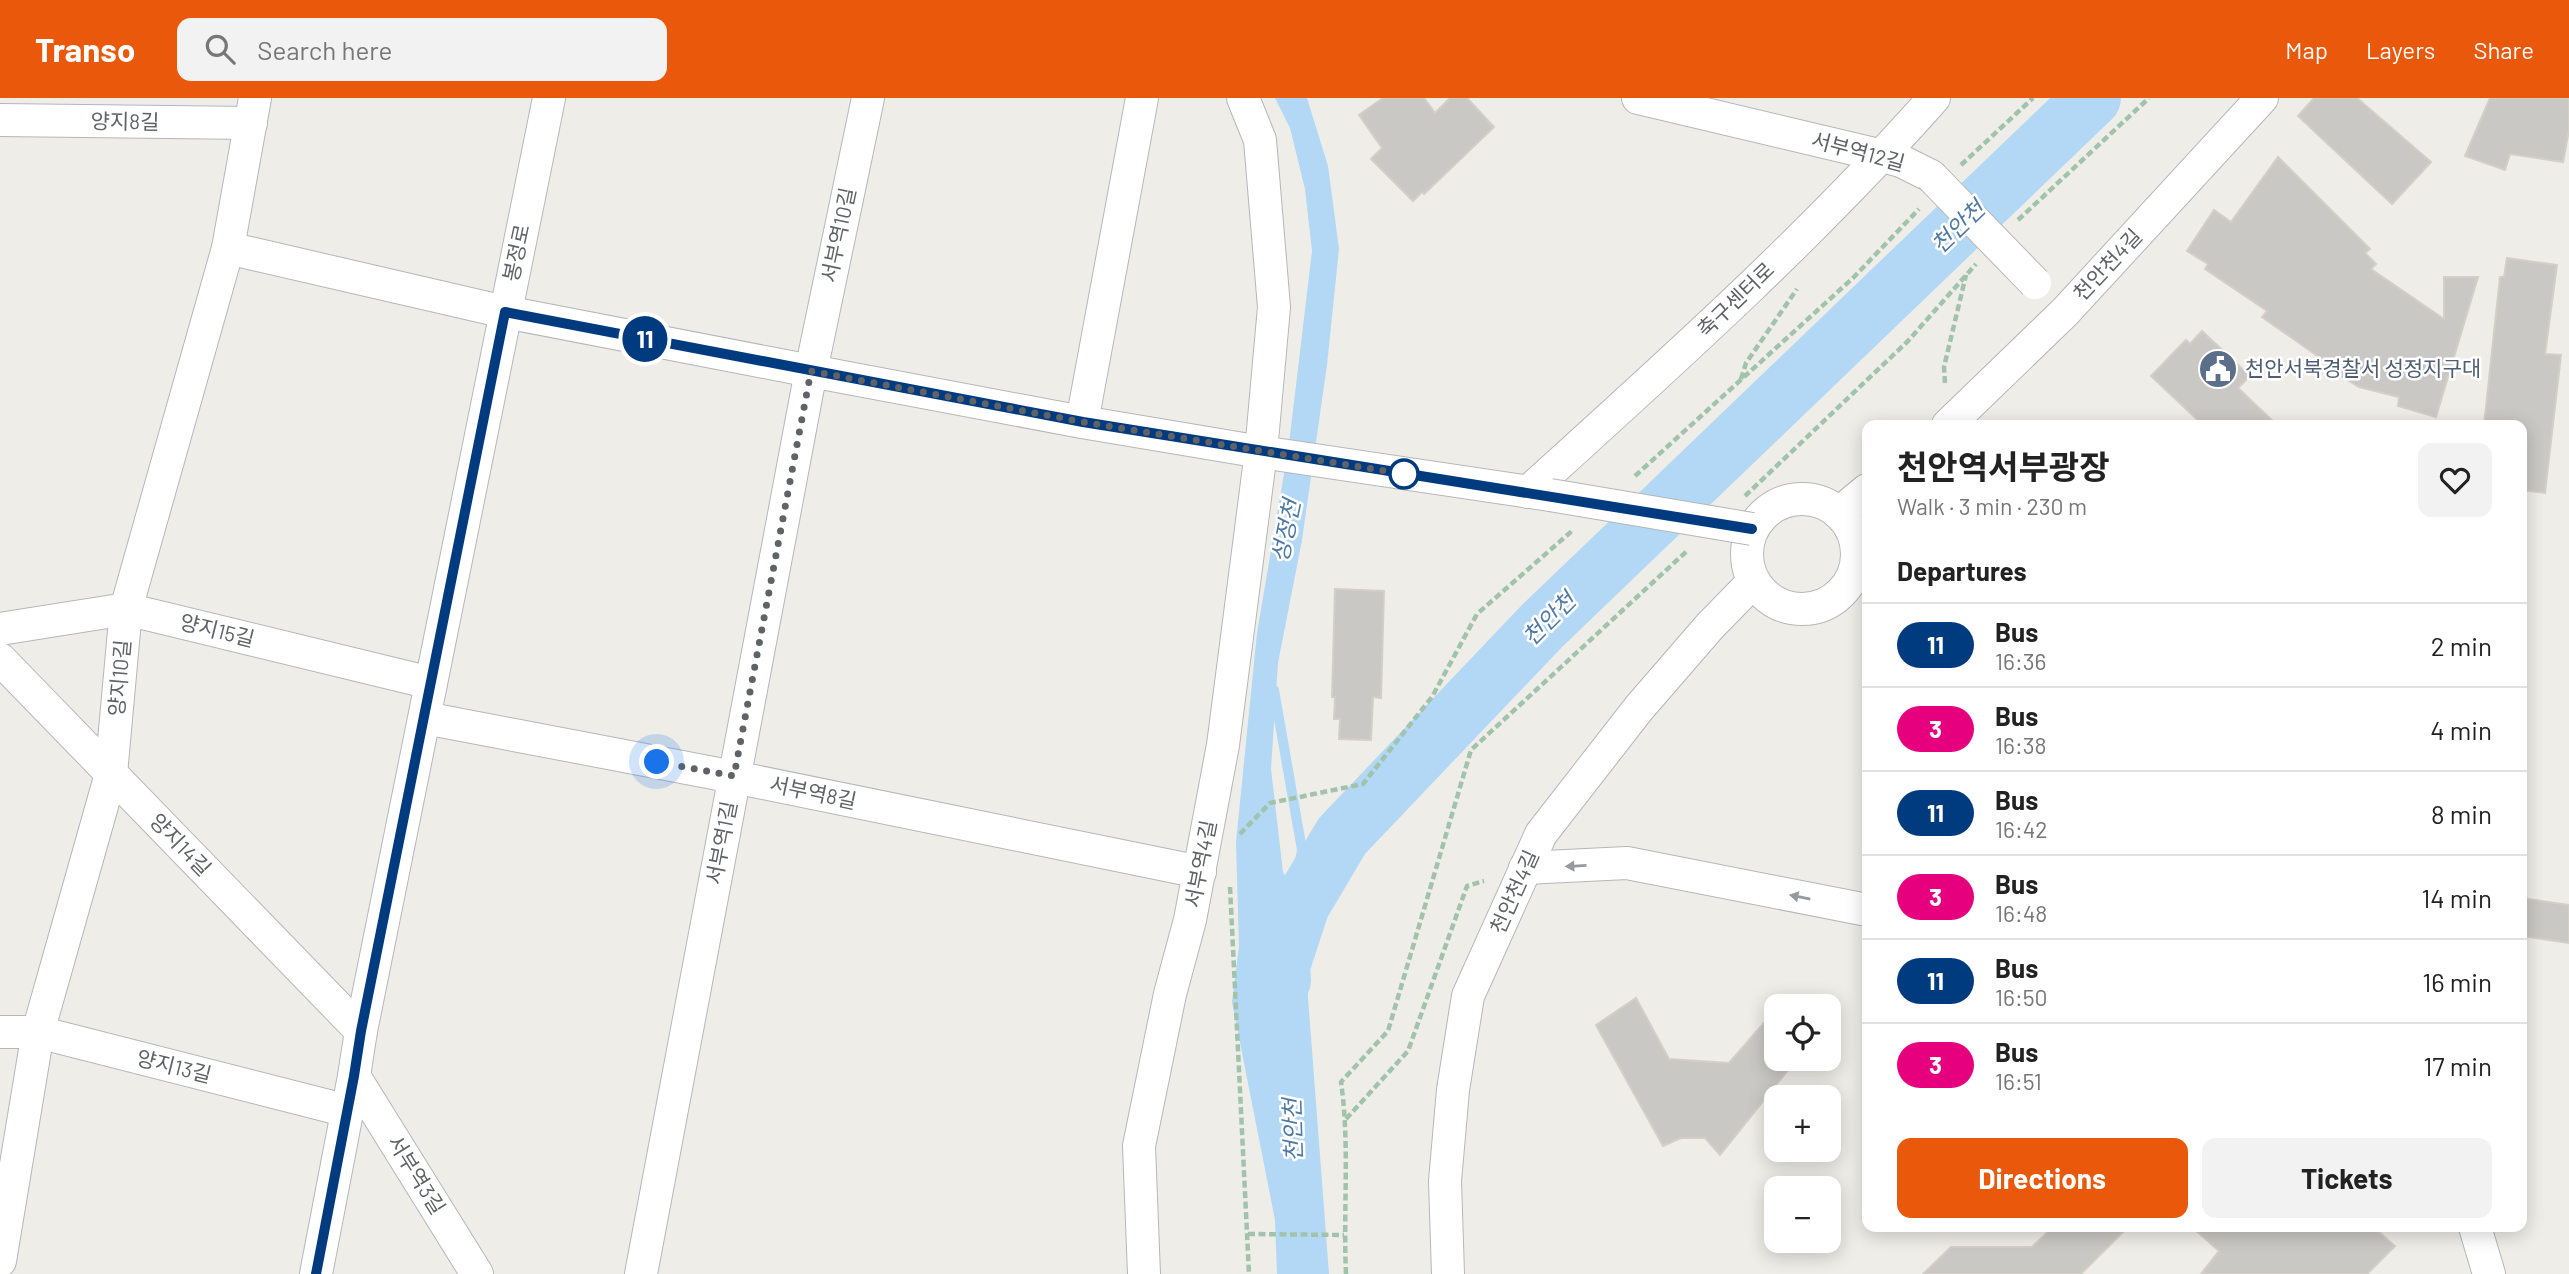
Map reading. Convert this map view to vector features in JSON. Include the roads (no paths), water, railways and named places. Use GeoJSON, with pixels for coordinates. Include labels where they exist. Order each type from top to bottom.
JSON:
{"type":"FeatureCollection","features":[{"type":"Feature","properties":{"kind":"street","name":"봉정로"},"geometry":{"type":"LineString","coordinates":[[316,1274],[361,1031],[549,98]]}},
{"type":"Feature","properties":{"kind":"street","name":"서부역10길"},"geometry":{"type":"LineString","coordinates":[[811,371],[867,98]]}},
{"type":"Feature","properties":{"kind":"street"},"geometry":{"type":"LineString","coordinates":[[1083,422],[1142,98]]}},
{"type":"Feature","properties":{"kind":"street","name":"서부역4길"},"geometry":{"type":"LineString","coordinates":[[1144,1274],[1139,1146],[1170,994],[1200,872],[1223,745],[1261,452],[1274,307],[1260,140],[1243,98]]}},
{"type":"Feature","properties":{"kind":"street","name":"서부역12길"},"geometry":{"type":"LineString","coordinates":[[1638,98],[1901,161],[1937,183],[2065,312]]}},
{"type":"Feature","properties":{"kind":"street","name":"축구센터로"},"geometry":{"type":"LineString","coordinates":[[1539,494],[1883,156],[1934,98]]}},
{"type":"Feature","properties":{"kind":"street","name":"천안천4길"},"geometry":{"type":"LineString","coordinates":[[1953,420],[2065,312],[2262,98]]}},
{"type":"Feature","properties":{"kind":"street","name":"양지8길"},"geometry":{"type":"LineString","coordinates":[[0,120],[253,111]]}},
{"type":"Feature","properties":{"kind":"street","name":"양지10길"},"geometry":{"type":"LineString","coordinates":[[0,1261],[38,1032],[111,774],[126,609],[228,248],[253,111]]}},
{"type":"Feature","properties":{"kind":"street"},"geometry":{"type":"LineString","coordinates":[[228,248],[505,312],[1083,422],[1752,529]]}},
{"type":"Feature","properties":{"kind":"street","name":"서부역1길"},"geometry":{"type":"LineString","coordinates":[[641,1274],[811,371]]}},
{"type":"Feature","properties":{"kind":"street"},"geometry":{"type":"LineString","coordinates":[[1839,513],[1862,494]]}},
{"type":"Feature","properties":{"kind":"street"},"geometry":{"type":"LineString","coordinates":[[1791,499],[1825,503],[1839,513],[1851,527],[1857,546],[1857,565],[1850,583],[1837,597],[1820,607],[1802,610],[1782,606],[1766,597],[1753,582],[1747,565],[1746,547],[1752,529],[1762,515],[1775,505],[1791,499]]}},
{"type":"Feature","properties":{"kind":"street","name":"천안천4길"},"geometry":{"type":"LineString","coordinates":[[1448,1274],[1445,1181],[1452,1090],[1468,996],[1541,834],[1639,708],[1710,626],[1753,582]]}},
{"type":"Feature","properties":{"kind":"street","name":"양지15길"},"geometry":{"type":"LineString","coordinates":[[0,628],[126,609],[431,683]]}},
{"type":"Feature","properties":{"kind":"street","name":"양지14길"},"geometry":{"type":"LineString","coordinates":[[0,659],[361,1031]]}},
{"type":"Feature","properties":{"kind":"street","name":"서부역8길"},"geometry":{"type":"LineString","coordinates":[[425,718],[734,776],[1200,872]]}},
{"type":"Feature","properties":{"kind":"street"},"geometry":{"type":"LineString","coordinates":[[1525,868],[1627,863],[1862,909]]}},
{"type":"Feature","properties":{"kind":"street","name":"양지13길"},"geometry":{"type":"LineString","coordinates":[[0,1032],[38,1032],[348,1111]]}},
{"type":"Feature","properties":{"kind":"street","name":"서부역3길"},"geometry":{"type":"LineString","coordinates":[[354,1076],[477,1274]]}},
{"type":"Feature","properties":{"kind":"street"},"geometry":{"type":"LineString","coordinates":[[2476,1232],[2489,1274]]}},
{"type":"Feature","properties":{"kind":"water"},"geometry":{"type":"Polygon","coordinates":[[[1275,98],[1307,98],[1328,166],[1339,249],[1327,365],[1302,540],[1278,663],[1271,769],[1283,872],[1301,905],[1329,1274],[1277,1274],[1275,1220],[1232,1002],[1239,946],[1236,842],[1257,633],[1289,444],[1312,251],[1305,189],[1290,128],[1275,98]]]}},
{"type":"Feature","properties":{"kind":"waterway","name":"천안천"},"geometry":{"type":"LineString","coordinates":[[1282,980],[1281,966],[1301,905],[1342,836],[1542,626],[2092,98]]}},
{"type":"Feature","properties":{"kind":"waterway","name":"성정천"},"geometry":{"type":"LineString","coordinates":[[1274,690],[1302,850],[1293,902]]}},
{"type":"Feature","properties":{"kind":"place","name":"천안서북경찰서 성정지구대"},"geometry":{"type":"Point","coordinates":[2218,369]}}]}
